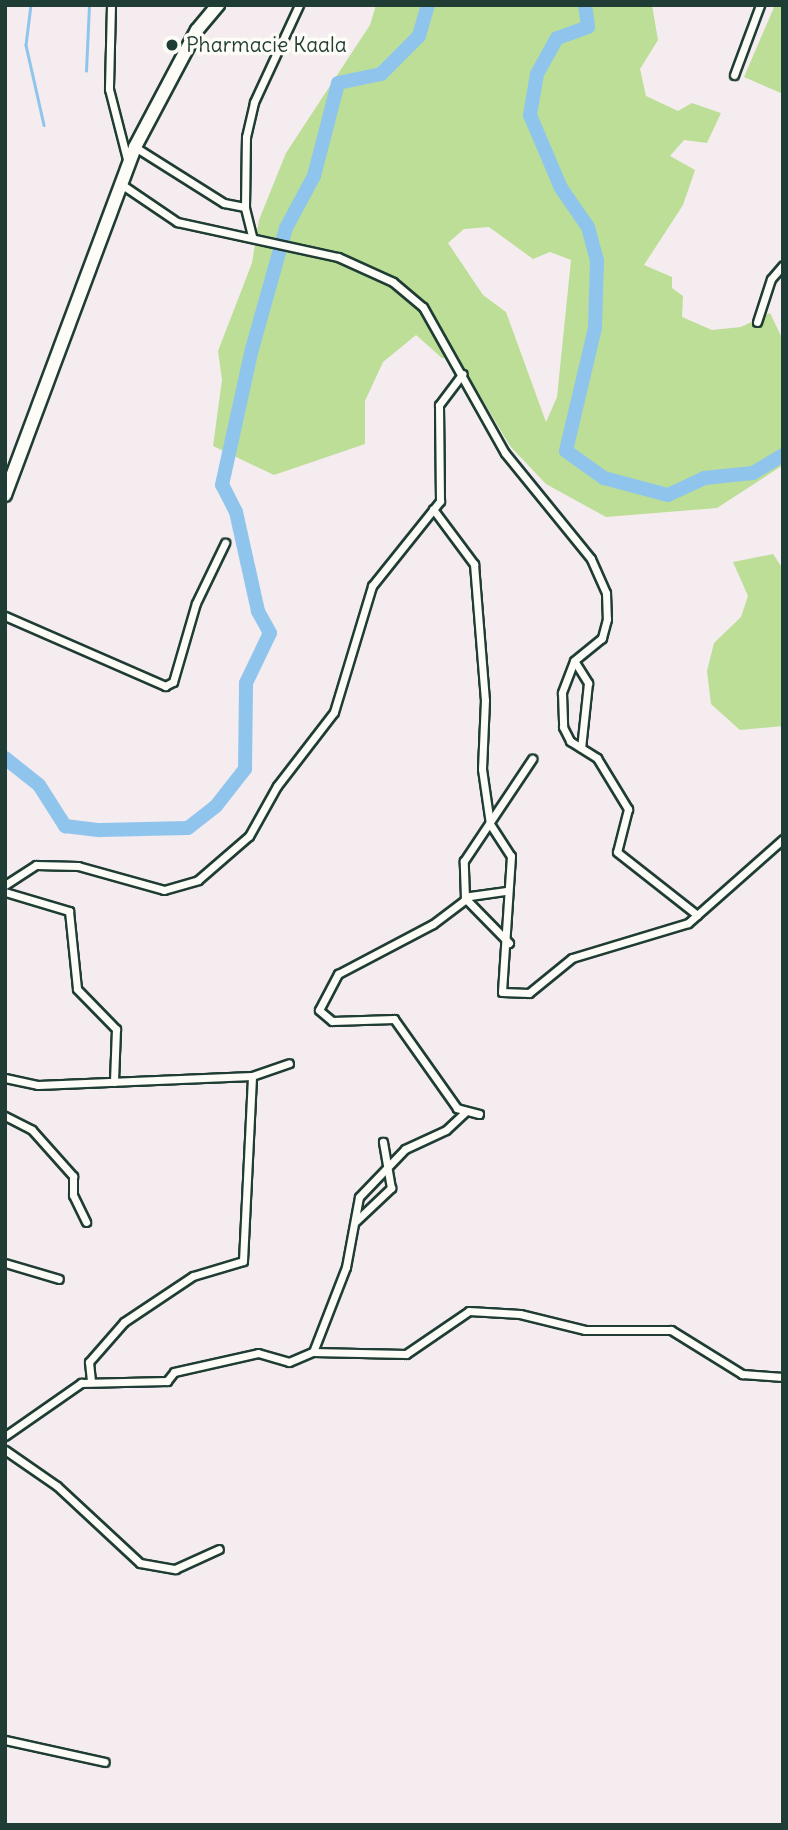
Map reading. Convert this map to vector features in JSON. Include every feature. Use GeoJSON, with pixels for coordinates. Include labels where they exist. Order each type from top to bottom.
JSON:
{"type":"FeatureCollection","features":[{"type":"Feature","properties":{"kind":"highway"},"geometry":{"type":"LineString","coordinates":[[5,495],[135,147],[186,49],[218,5]]}},
{"type":"Feature","properties":{"kind":"street"},"geometry":{"type":"LineString","coordinates":[[111,5],[108,89],[128,164]]}},
{"type":"Feature","properties":{"kind":"street"},"geometry":{"type":"LineString","coordinates":[[252,236],[245,207],[246,136],[254,102],[299,5]]}},
{"type":"Feature","properties":{"kind":"street"},"geometry":{"type":"LineString","coordinates":[[734,75],[760,5]]}},
{"type":"Feature","properties":{"kind":"street"},"geometry":{"type":"LineString","coordinates":[[135,147],[223,203],[245,207]]}},
{"type":"Feature","properties":{"kind":"street"},"geometry":{"type":"LineString","coordinates":[[120,184],[177,222],[252,236],[338,257],[393,282],[423,307],[505,453],[591,559],[606,593],[602,638],[574,661],[562,693],[562,722],[581,748],[597,758],[628,809],[617,852],[697,915]]}},
{"type":"Feature","properties":{"kind":"street"},"geometry":{"type":"LineString","coordinates":[[757,322],[771,279],[783,265]]}},
{"type":"Feature","properties":{"kind":"street"},"geometry":{"type":"LineString","coordinates":[[5,885],[36,865],[78,866],[164,890],[198,880],[249,836],[277,786],[334,712],[372,586],[440,501],[439,405],[462,374]]}},
{"type":"Feature","properties":{"kind":"street"},"geometry":{"type":"LineString","coordinates":[[433,509],[474,564],[490,824],[511,856],[505,891],[508,972],[499,986],[508,995],[529,993],[572,958],[697,915],[783,839]]}},
{"type":"Feature","properties":{"kind":"street"},"geometry":{"type":"LineString","coordinates":[[5,616],[164,686],[173,682],[196,603],[225,543]]}},
{"type":"Feature","properties":{"kind":"street"},"geometry":{"type":"LineString","coordinates":[[574,661],[588,683],[581,748]]}},
{"type":"Feature","properties":{"kind":"street"},"geometry":{"type":"LineString","coordinates":[[509,943],[465,898],[464,861],[532,759]]}},
{"type":"Feature","properties":{"kind":"street"},"geometry":{"type":"LineString","coordinates":[[465,1112],[394,1019],[332,1021],[319,1010],[338,974],[433,924],[465,898],[505,891]]}},
{"type":"Feature","properties":{"kind":"street"},"geometry":{"type":"LineString","coordinates":[[5,892],[69,911],[77,989],[116,1029],[114,1082]]}},
{"type":"Feature","properties":{"kind":"street"},"geometry":{"type":"LineString","coordinates":[[5,1078],[38,1085],[252,1076],[289,1063]]}},
{"type":"Feature","properties":{"kind":"street"},"geometry":{"type":"LineString","coordinates":[[91,1381],[89,1362],[124,1322],[193,1276],[243,1261],[252,1076]]}},
{"type":"Feature","properties":{"kind":"street"},"geometry":{"type":"LineString","coordinates":[[313,1352],[343,1277],[359,1197],[390,1162],[465,1112],[479,1114]]}},
{"type":"Feature","properties":{"kind":"street"},"geometry":{"type":"LineString","coordinates":[[5,1116],[32,1130],[72,1176],[73,1195],[86,1222]]}},
{"type":"Feature","properties":{"kind":"street"},"geometry":{"type":"LineString","coordinates":[[355,1223],[388,1195],[390,1162],[383,1142]]}},
{"type":"Feature","properties":{"kind":"street"},"geometry":{"type":"LineString","coordinates":[[5,1263],[59,1279]]}},
{"type":"Feature","properties":{"kind":"street"},"geometry":{"type":"LineString","coordinates":[[5,1436],[91,1381],[167,1381],[174,1372],[258,1353],[289,1362],[313,1352],[406,1354],[469,1311],[520,1314],[585,1329],[671,1329],[742,1374],[783,1377]]}},
{"type":"Feature","properties":{"kind":"street"},"geometry":{"type":"LineString","coordinates":[[5,1450],[57,1486],[140,1563],[175,1569],[219,1549]]}},
{"type":"Feature","properties":{"kind":"street"},"geometry":{"type":"LineString","coordinates":[[5,1740],[106,1762]]}},
{"type":"Feature","properties":{"kind":"green space"},"geometry":{"type":"Polygon","coordinates":[[[376,5],[652,5],[658,40],[640,69],[646,96],[678,111],[692,103],[721,113],[707,143],[684,140],[670,156],[695,170],[683,205],[644,265],[672,277],[672,288],[683,296],[682,317],[712,330],[741,327],[770,313],[783,340],[783,465],[717,508],[606,517],[546,484],[510,446],[458,359],[442,358],[416,335],[383,362],[365,401],[365,444],[274,475],[213,446],[222,380],[218,351],[252,263],[259,220],[286,153],[370,25],[376,5]],[[489,227],[464,229],[448,243],[483,295],[506,312],[546,422],[557,397],[571,260],[550,252],[533,259],[489,227]]]}},
{"type":"Feature","properties":{"kind":"green space"},"geometry":{"type":"Polygon","coordinates":[[[775,5],[783,5],[783,94],[744,77],[775,5]]]}},
{"type":"Feature","properties":{"kind":"green space"},"geometry":{"type":"Polygon","coordinates":[[[773,554],[783,569],[783,726],[740,730],[711,704],[707,671],[714,643],[741,617],[748,596],[733,562],[773,554]]]}},
{"type":"Feature","properties":{"kind":"waterway"},"geometry":{"type":"LineString","coordinates":[[31,5],[26,45],[44,125]]}},
{"type":"Feature","properties":{"kind":"waterway"},"geometry":{"type":"LineString","coordinates":[[86,71],[89,5]]}},
{"type":"Feature","properties":{"kind":"waterway"},"geometry":{"type":"LineString","coordinates":[[5,758],[39,785],[65,826],[100,830],[188,828],[216,806],[245,769],[246,683],[270,633],[258,611],[236,512],[222,485],[252,349],[286,228],[314,176],[338,83],[381,74],[419,36],[428,5]]}},
{"type":"Feature","properties":{"kind":"waterway"},"geometry":{"type":"LineString","coordinates":[[585,5],[588,27],[557,38],[537,74],[530,115],[561,188],[588,227],[597,260],[595,328],[566,451],[604,478],[668,495],[704,478],[753,473],[783,455]]}},
{"type":"Feature","properties":{"kind":"place","name":"Pharmacie Kaala"},"geometry":{"type":"Point","coordinates":[172,45]}}]}
